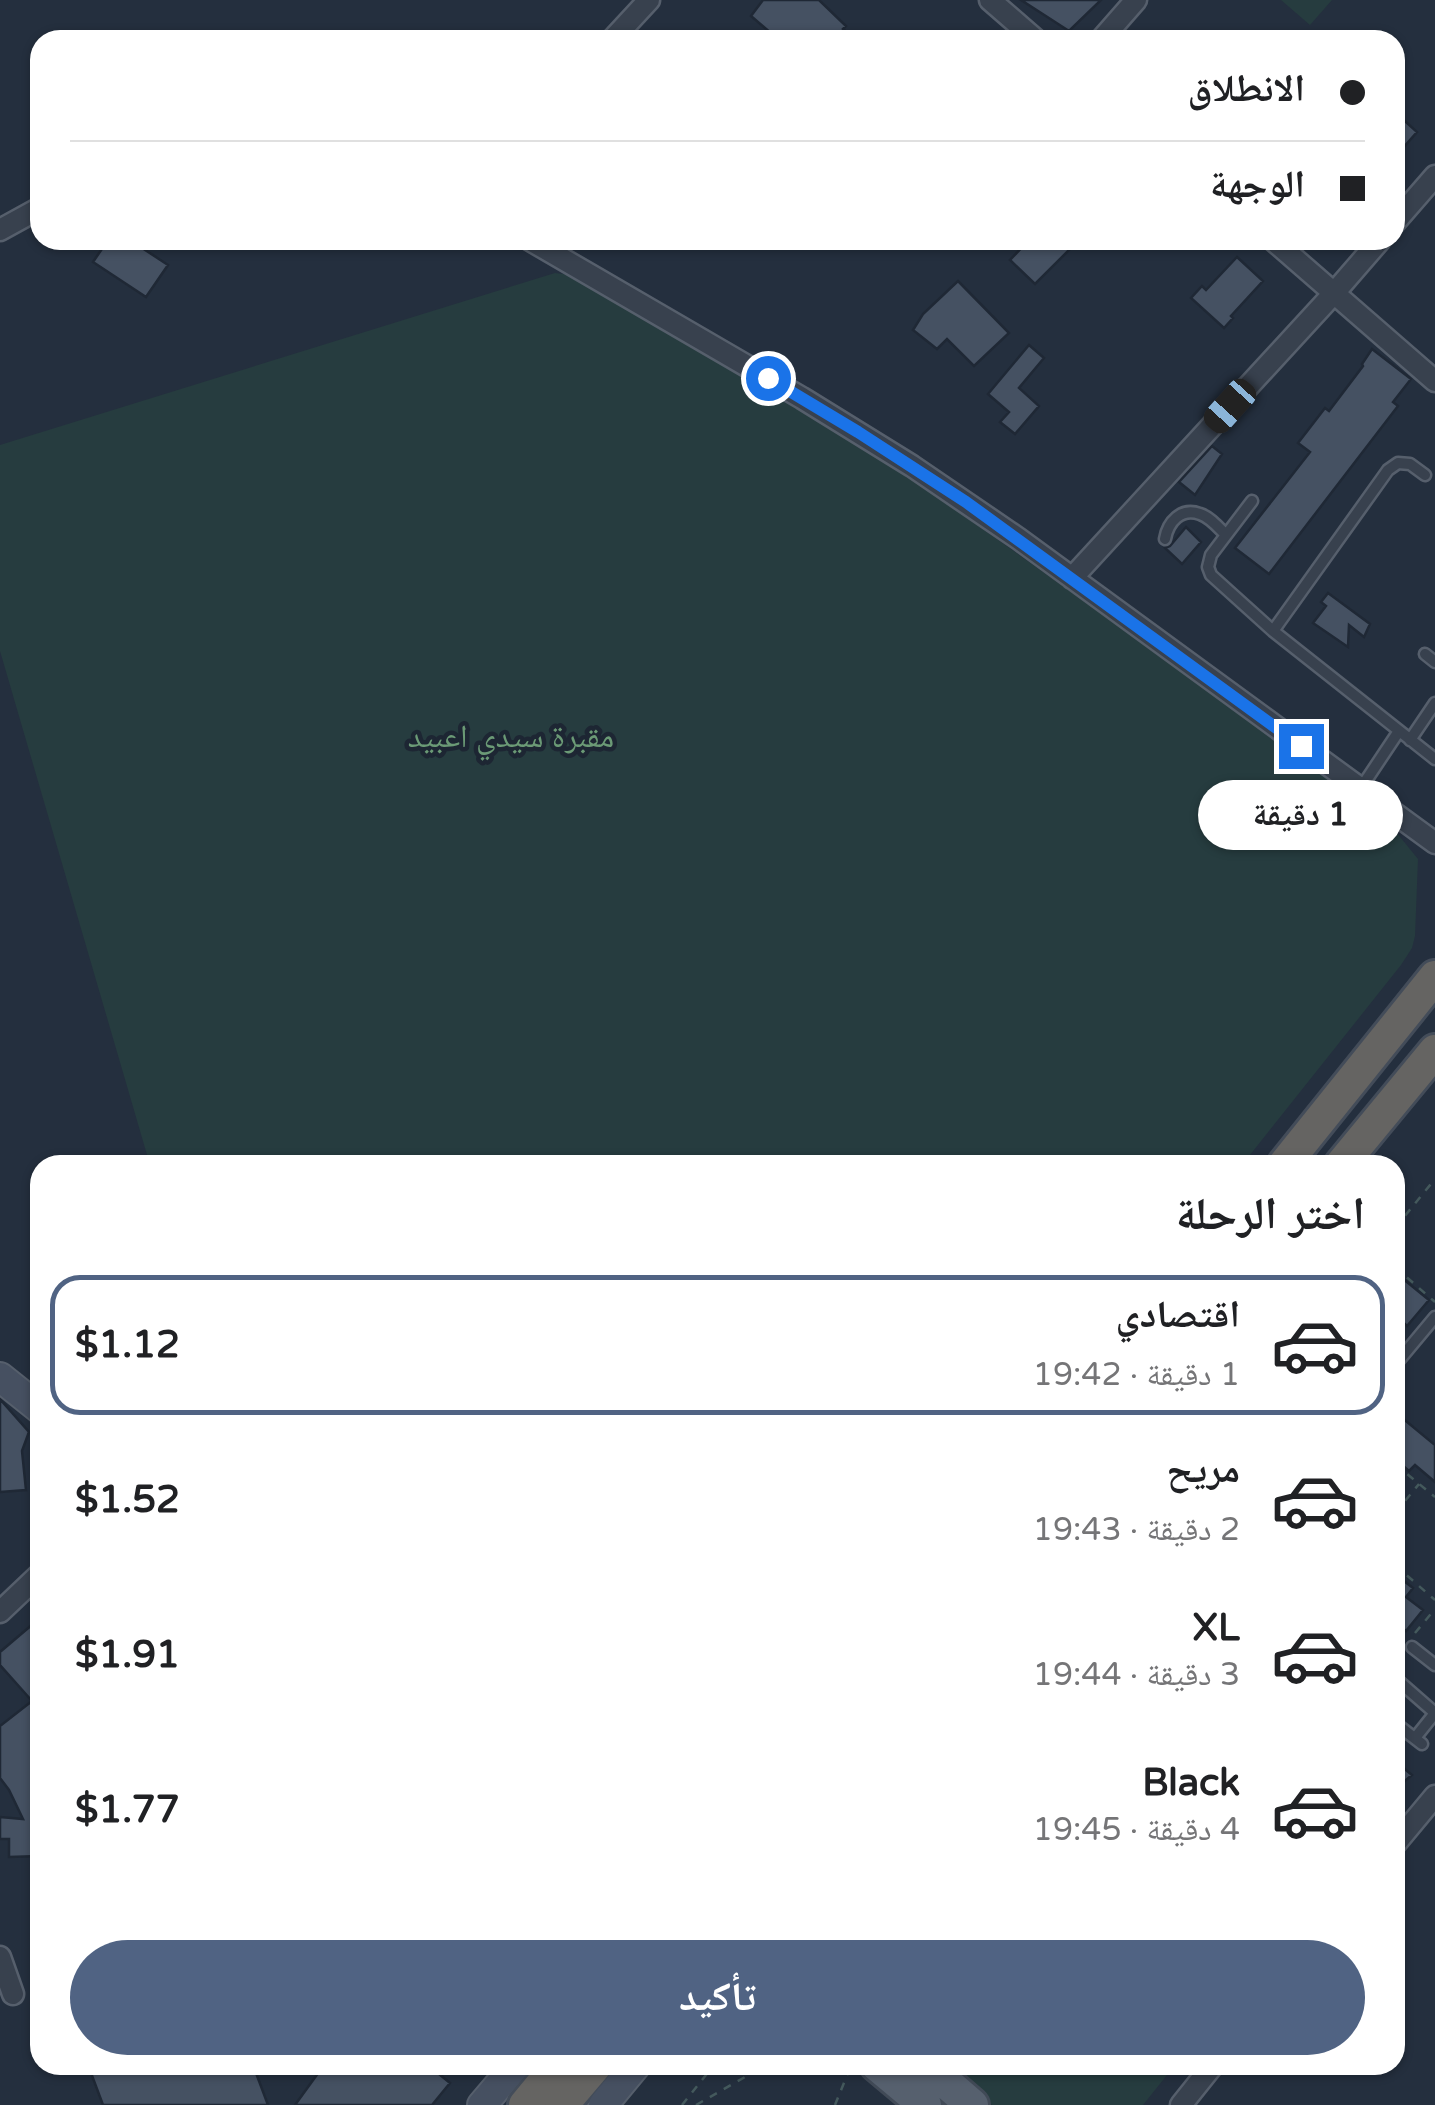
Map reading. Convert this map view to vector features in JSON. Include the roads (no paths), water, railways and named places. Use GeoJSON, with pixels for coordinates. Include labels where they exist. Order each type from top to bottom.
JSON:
{"type":"FeatureCollection","features":[{"type":"Feature","properties":{"kind":"highway"},"geometry":{"type":"LineString","coordinates":[[1292,1155],[1435,978]]}},
{"type":"Feature","properties":{"kind":"highway"},"geometry":{"type":"LineString","coordinates":[[1349,1155],[1435,1051]]}},
{"type":"Feature","properties":{"kind":"highway"},"geometry":{"type":"LineString","coordinates":[[525,2105],[550,2075]]}},
{"type":"Feature","properties":{"kind":"highway"},"geometry":{"type":"LineString","coordinates":[[562,2105],[588,2075]]}},
{"type":"Feature","properties":{"kind":"main road"},"geometry":{"type":"LineString","coordinates":[[0,1377],[30,1402]]}},
{"type":"Feature","properties":{"kind":"main road"},"geometry":{"type":"LineString","coordinates":[[482,2105],[507,2075]]}},
{"type":"Feature","properties":{"kind":"main road"},"geometry":{"type":"LineString","coordinates":[[603,2105],[628,2075]]}},
{"type":"Feature","properties":{"kind":"main road"},"geometry":{"type":"LineString","coordinates":[[878,2075],[925,2105]]}},
{"type":"Feature","properties":{"kind":"main road"},"geometry":{"type":"LineString","coordinates":[[938,2075],[972,2105]]}},
{"type":"Feature","properties":{"kind":"street"},"geometry":{"type":"LineString","coordinates":[[621,30],[649,0]]}},
{"type":"Feature","properties":{"kind":"street"},"geometry":{"type":"LineString","coordinates":[[990,0],[1024,30]]}},
{"type":"Feature","properties":{"kind":"street"},"geometry":{"type":"LineString","coordinates":[[1109,30],[1136,0]]}},
{"type":"Feature","properties":{"kind":"street"},"geometry":{"type":"LineString","coordinates":[[1405,210],[1435,176]]}},
{"type":"Feature","properties":{"kind":"street"},"geometry":{"type":"LineString","coordinates":[[0,230],[30,214]]}},
{"type":"Feature","properties":{"kind":"street"},"geometry":{"type":"LineString","coordinates":[[547,250],[858,432],[966,502],[1435,843]]}},
{"type":"Feature","properties":{"kind":"street"},"geometry":{"type":"LineString","coordinates":[[1285,250],[1435,381]]}},
{"type":"Feature","properties":{"kind":"street"},"geometry":{"type":"LineString","coordinates":[[1072,578],[1371,250]]}},
{"type":"Feature","properties":{"kind":"street"},"geometry":{"type":"LineString","coordinates":[[0,1612],[30,1584]]}},
{"type":"Feature","properties":{"kind":"street"},"geometry":{"type":"LineString","coordinates":[[1405,1832],[1435,1796]]}},
{"type":"Feature","properties":{"kind":"street"},"geometry":{"type":"LineString","coordinates":[[0,1957],[13,1994]]}},
{"type":"Feature","properties":{"kind":"street"},"geometry":{"type":"LineString","coordinates":[[1180,2105],[1206,2075]]}},
{"type":"Feature","properties":{"kind":"lane"},"geometry":{"type":"LineString","coordinates":[[1273,631],[1388,470],[1398,463],[1410,464],[1425,474]]}},
{"type":"Feature","properties":{"kind":"lane"},"geometry":{"type":"LineString","coordinates":[[1252,502],[1211,555],[1211,574],[1273,631],[1435,759]]}},
{"type":"Feature","properties":{"kind":"lane"},"geometry":{"type":"LineString","coordinates":[[1165,539],[1167,526],[1176,516],[1191,512],[1204,514],[1226,535]]}},
{"type":"Feature","properties":{"kind":"lane"},"geometry":{"type":"LineString","coordinates":[[1424,654],[1435,662]]}},
{"type":"Feature","properties":{"kind":"lane"},"geometry":{"type":"LineString","coordinates":[[1410,740],[1435,703]]}},
{"type":"Feature","properties":{"kind":"lane"},"geometry":{"type":"LineString","coordinates":[[1360,789],[1398,731]]}},
{"type":"Feature","properties":{"kind":"lane"},"geometry":{"type":"LineString","coordinates":[[1405,1354],[1435,1318]]}},
{"type":"Feature","properties":{"kind":"lane"},"geometry":{"type":"LineString","coordinates":[[1412,1647],[1435,1665]]}},
{"type":"Feature","properties":{"kind":"lane"},"geometry":{"type":"LineString","coordinates":[[1405,1687],[1435,1713],[1418,1741],[1405,1731]]}},
{"type":"Feature","properties":{"kind":"park label","name":"مقبرة سيدي اعبيد"},"geometry":{"type":"Point","coordinates":[511,737]}}]}
